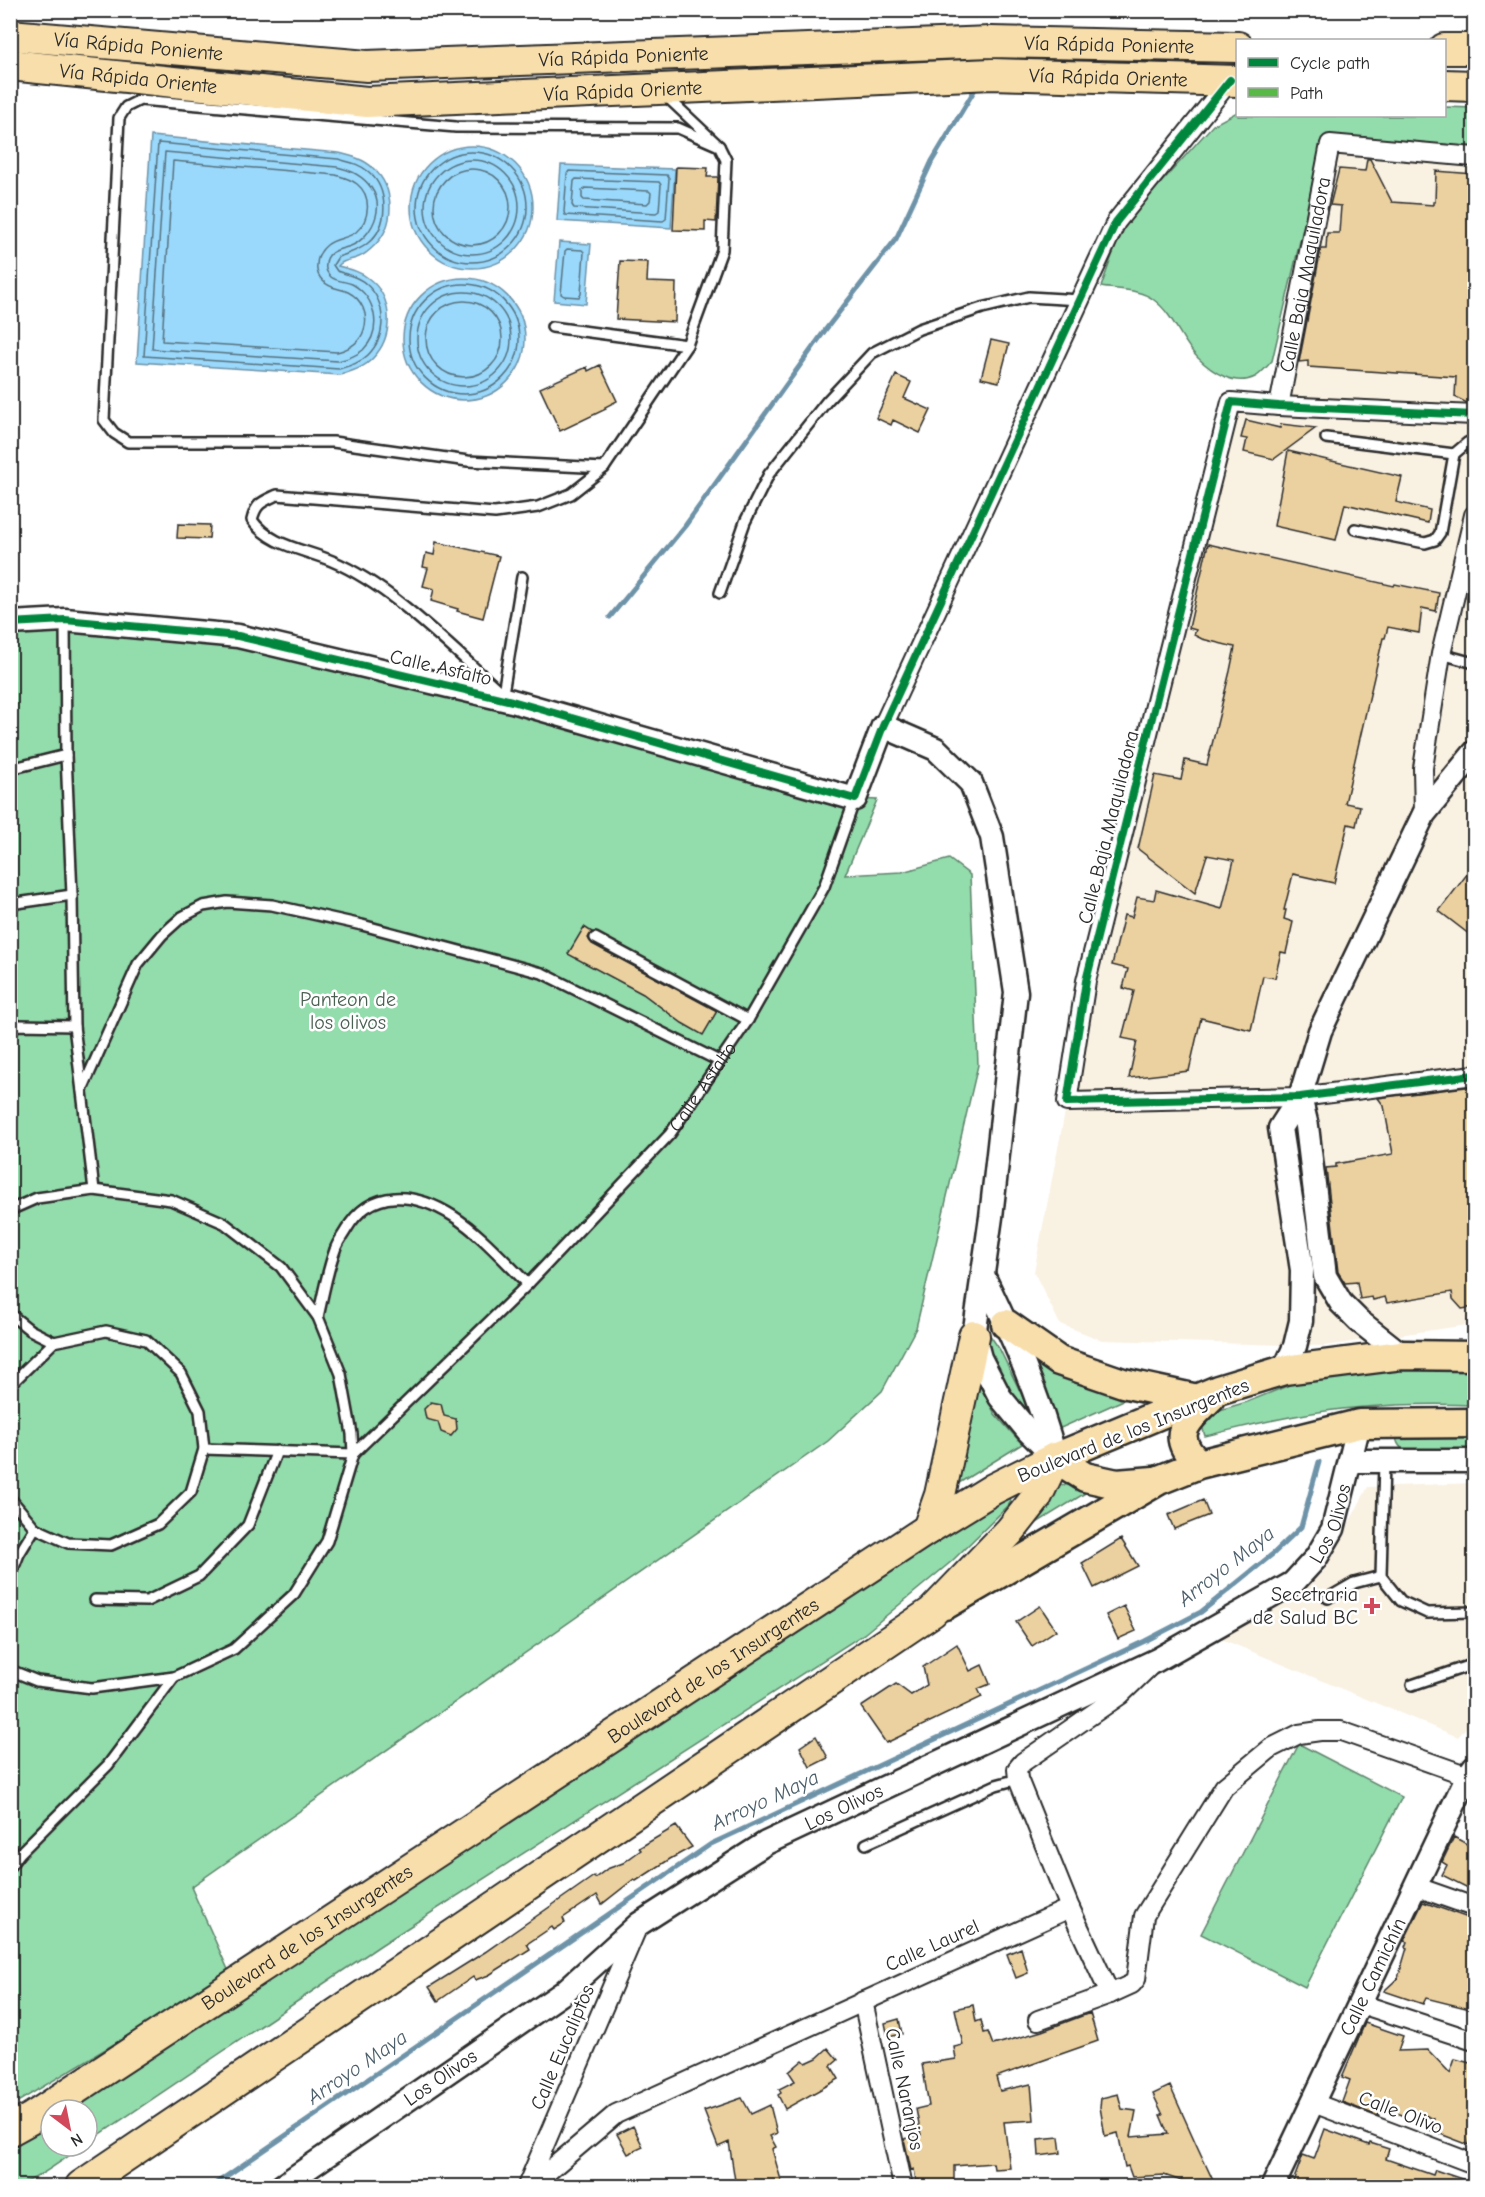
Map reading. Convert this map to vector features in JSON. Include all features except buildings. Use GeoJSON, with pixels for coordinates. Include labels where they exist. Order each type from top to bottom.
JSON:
{"type":"FeatureCollection","features":[{"type":"Feature","properties":{"kind":"highway","name":"Vía Rápida Poniente"},"geometry":{"type":"LineString","coordinates":[[10,35],[367,66],[991,42],[1236,47]]}},
{"type":"Feature","properties":{"kind":"highway"},"geometry":{"type":"LineString","coordinates":[[1446,49],[1474,49]]}},
{"type":"Feature","properties":{"kind":"highway","name":"Vía Rápida Oriente"},"geometry":{"type":"LineString","coordinates":[[10,65],[367,102],[992,74],[1234,80]]}},
{"type":"Feature","properties":{"kind":"highway"},"geometry":{"type":"LineString","coordinates":[[1446,85],[1474,86]]}},
{"type":"Feature","properties":{"kind":"highway"},"geometry":{"type":"LineString","coordinates":[[928,1529],[940,1495],[974,1336]]}},
{"type":"Feature","properties":{"kind":"highway"},"geometry":{"type":"LineString","coordinates":[[81,2187],[932,1612],[1010,1531],[1036,1498],[1055,1458]]}},
{"type":"Feature","properties":{"kind":"highway","name":"Boulevard de los Insurgentes"},"geometry":{"type":"LineString","coordinates":[[10,2130],[50,2106],[928,1529],[993,1489],[1055,1458]]}},
{"type":"Feature","properties":{"kind":"main road"},"geometry":{"type":"LineString","coordinates":[[1006,1324],[1059,1361],[1124,1383],[1207,1395]]}},
{"type":"Feature","properties":{"kind":"main road","name":"Boulevard de los Insurgentes"},"geometry":{"type":"LineString","coordinates":[[1055,1458],[1207,1395],[1284,1370],[1402,1354],[1474,1356]]}},
{"type":"Feature","properties":{"kind":"main road"},"geometry":{"type":"LineString","coordinates":[[1199,1464],[1189,1456],[1183,1445],[1183,1428],[1207,1395]]}},
{"type":"Feature","properties":{"kind":"main road"},"geometry":{"type":"LineString","coordinates":[[932,1612],[1160,1480],[1199,1464],[1359,1425],[1474,1423]]}},
{"type":"Feature","properties":{"kind":"main road"},"geometry":{"type":"LineString","coordinates":[[1055,1458],[1085,1477],[1117,1484],[1160,1480]]}},
{"type":"Feature","properties":{"kind":"street"},"geometry":{"type":"LineString","coordinates":[[855,799],[883,726],[1116,222],[1234,80]]}},
{"type":"Feature","properties":{"kind":"street","name":"Calle Baja Maquiladora"},"geometry":{"type":"LineString","coordinates":[[1279,406],[1330,144],[1474,157]]}},
{"type":"Feature","properties":{"kind":"street","name":"Calle Baja Maquiladora"},"geometry":{"type":"LineString","coordinates":[[1474,415],[1230,402],[1086,981],[1067,1102],[1300,1097],[1474,1075]]}},
{"type":"Feature","properties":{"kind":"street"},"geometry":{"type":"LineString","coordinates":[[1424,814],[1423,768],[1441,654],[1474,515]]}},
{"type":"Feature","properties":{"kind":"street","name":"Calle Asfalto"},"geometry":{"type":"LineString","coordinates":[[10,623],[65,621],[238,636],[507,697],[855,799]]}},
{"type":"Feature","properties":{"kind":"street"},"geometry":{"type":"LineString","coordinates":[[883,726],[936,749],[971,783],[992,837],[1016,992],[974,1336],[980,1358],[1000,1397],[1055,1458]]}},
{"type":"Feature","properties":{"kind":"street"},"geometry":{"type":"LineString","coordinates":[[1284,1370],[1295,1346],[1301,1321],[1302,1270],[1280,1128],[1300,1097],[1320,1030],[1424,814],[1474,753]]}},
{"type":"Feature","properties":{"kind":"street"},"geometry":{"type":"LineString","coordinates":[[1300,1097],[1307,1126],[1325,1276],[1341,1303],[1359,1321],[1402,1354]]}},
{"type":"Feature","properties":{"kind":"street"},"geometry":{"type":"LineString","coordinates":[[983,1275],[1046,1421],[1055,1458]]}},
{"type":"Feature","properties":{"kind":"street","name":"Los Olivos"},"geometry":{"type":"LineString","coordinates":[[282,2187],[564,1992],[639,1924],[766,1843],[1157,1660],[1293,1583],[1316,1558],[1333,1529],[1359,1425]]}},
{"type":"Feature","properties":{"kind":"street"},"geometry":{"type":"LineString","coordinates":[[1350,1461],[1474,1461]]}},
{"type":"Feature","properties":{"kind":"street"},"geometry":{"type":"LineString","coordinates":[[1110,1994],[1070,1908],[1018,1779],[1017,1769],[1023,1762],[1120,1695],[1157,1660]]}},
{"type":"Feature","properties":{"kind":"street"},"geometry":{"type":"LineString","coordinates":[[1038,2020],[1132,1984],[1136,1978],[1144,1916],[1224,1786],[1271,1748],[1299,1734],[1341,1731],[1472,1773]]}},
{"type":"Feature","properties":{"kind":"street","name":"Calle Camichín"},"geometry":{"type":"LineString","coordinates":[[1272,2187],[1414,1886],[1472,1773]]}},
{"type":"Feature","properties":{"kind":"street"},"geometry":{"type":"LineString","coordinates":[[1414,1886],[1474,1907]]}},
{"type":"Feature","properties":{"kind":"street","name":"Calle Laurel"},"geometry":{"type":"LineString","coordinates":[[531,2187],[616,2114],[1070,1908]]}},
{"type":"Feature","properties":{"kind":"street","name":"Calle Eucaliptos"},"geometry":{"type":"LineString","coordinates":[[526,2187],[639,1924]]}},
{"type":"Feature","properties":{"kind":"street","name":"Calle Naranjos"},"geometry":{"type":"LineString","coordinates":[[863,2001],[903,2187]]}},
{"type":"Feature","properties":{"kind":"street"},"geometry":{"type":"LineString","coordinates":[[1358,2003],[1474,2041]]}},
{"type":"Feature","properties":{"kind":"street","name":"Calle Olivo"},"geometry":{"type":"LineString","coordinates":[[1311,2102],[1474,2164]]}},
{"type":"Feature","properties":{"kind":"lane"},"geometry":{"type":"LineString","coordinates":[[507,697],[389,594],[351,569],[312,552],[274,540],[260,531],[252,520],[254,509],[277,495],[495,513],[538,507],[571,494],[604,468],[687,345],[722,250],[726,160],[719,146],[658,89]]}},
{"type":"Feature","properties":{"kind":"lane"},"geometry":{"type":"LineString","coordinates":[[604,468],[468,461],[333,442],[128,442],[114,433],[104,420],[119,118],[126,106],[140,100],[456,127],[678,128],[719,146]]}},
{"type":"Feature","properties":{"kind":"lane"},"geometry":{"type":"LineString","coordinates":[[720,593],[745,522],[769,474],[827,401],[872,353],[919,329],[982,308],[1029,297],[1080,300]]}},
{"type":"Feature","properties":{"kind":"lane"},"geometry":{"type":"LineString","coordinates":[[552,327],[687,345]]}},
{"type":"Feature","properties":{"kind":"lane"},"geometry":{"type":"LineString","coordinates":[[1326,438],[1454,454]]}},
{"type":"Feature","properties":{"kind":"lane"},"geometry":{"type":"LineString","coordinates":[[1355,529],[1425,543],[1435,540],[1440,533],[1454,454],[1474,440]]}},
{"type":"Feature","properties":{"kind":"lane"},"geometry":{"type":"LineString","coordinates":[[507,697],[522,577]]}},
{"type":"Feature","properties":{"kind":"lane"},"geometry":{"type":"LineString","coordinates":[[65,621],[66,755],[72,895],[74,1026],[94,1191]]}},
{"type":"Feature","properties":{"kind":"lane"},"geometry":{"type":"LineString","coordinates":[[1441,654],[1474,663]]}},
{"type":"Feature","properties":{"kind":"lane"},"geometry":{"type":"LineString","coordinates":[[10,769],[66,755]]}},
{"type":"Feature","properties":{"kind":"lane","name":"Calle Asfalto"},"geometry":{"type":"LineString","coordinates":[[353,1454],[528,1284],[670,1134],[748,1020],[824,886],[855,799]]}},
{"type":"Feature","properties":{"kind":"lane"},"geometry":{"type":"LineString","coordinates":[[10,904],[72,895]]}},
{"type":"Feature","properties":{"kind":"lane"},"geometry":{"type":"LineString","coordinates":[[82,1090],[138,964],[162,935],[182,917],[203,906],[227,902],[272,905],[362,925],[542,973],[719,1061]]}},
{"type":"Feature","properties":{"kind":"lane"},"geometry":{"type":"LineString","coordinates":[[595,938],[748,1020]]}},
{"type":"Feature","properties":{"kind":"lane"},"geometry":{"type":"LineString","coordinates":[[10,1028],[19,1025],[74,1026]]}},
{"type":"Feature","properties":{"kind":"lane"},"geometry":{"type":"LineString","coordinates":[[10,1210],[37,1198],[94,1191],[171,1200],[225,1223],[281,1267],[318,1317],[341,1374],[352,1434],[353,1454],[327,1541],[294,1594],[234,1648],[174,1677],[92,1688],[37,1681],[10,1670]]}},
{"type":"Feature","properties":{"kind":"lane"},"geometry":{"type":"LineString","coordinates":[[318,1317],[335,1249],[352,1219],[369,1204],[392,1197],[421,1201],[453,1216],[486,1243],[528,1284]]}},
{"type":"Feature","properties":{"kind":"lane"},"geometry":{"type":"LineString","coordinates":[[10,1314],[30,1330],[54,1342]]}},
{"type":"Feature","properties":{"kind":"lane"},"geometry":{"type":"LineString","coordinates":[[10,1384],[54,1342],[106,1331],[146,1340],[180,1373],[200,1411],[204,1449],[191,1492],[158,1524],[111,1545],[68,1543],[35,1528],[10,1498]]}},
{"type":"Feature","properties":{"kind":"lane"},"geometry":{"type":"LineString","coordinates":[[204,1449],[353,1454]]}},
{"type":"Feature","properties":{"kind":"lane"},"geometry":{"type":"LineString","coordinates":[[95,1600],[147,1601],[200,1576],[248,1525],[277,1452]]}},
{"type":"Feature","properties":{"kind":"lane"},"geometry":{"type":"LineString","coordinates":[[1384,1462],[1381,1576],[1401,1601],[1427,1613],[1474,1612]]}},
{"type":"Feature","properties":{"kind":"lane"},"geometry":{"type":"LineString","coordinates":[[10,1576],[35,1528]]}},
{"type":"Feature","properties":{"kind":"lane"},"geometry":{"type":"LineString","coordinates":[[1328,1598],[1354,1583],[1381,1576]]}},
{"type":"Feature","properties":{"kind":"lane"},"geometry":{"type":"LineString","coordinates":[[1412,1685],[1474,1664]]}},
{"type":"Feature","properties":{"kind":"lane"},"geometry":{"type":"LineString","coordinates":[[10,1866],[20,1853],[108,1765],[174,1677]]}},
{"type":"Feature","properties":{"kind":"lane"},"geometry":{"type":"LineString","coordinates":[[866,1844],[996,1785],[1018,1779]]}},
{"type":"Feature","properties":{"kind":"shaded area"},"geometry":{"type":"Polygon","coordinates":[[[1330,144],[1474,157],[1474,1324],[1324,1346],[1102,1340],[1060,1324],[1034,1272],[1067,1102],[1086,981],[1231,402],[1278,406],[1330,144]]]}},
{"type":"Feature","properties":{"kind":"shaded area","name":"Secetraria de Salud BC"},"geometry":{"type":"Polygon","coordinates":[[[1474,1483],[1474,1718],[1458,1737],[1219,1638],[1322,1574],[1368,1487],[1474,1483]]]}},
{"type":"Feature","properties":{"kind":"green space"},"geometry":{"type":"Polygon","coordinates":[[[1446,107],[1474,108],[1474,149],[1324,138],[1272,361],[1255,377],[1240,380],[1217,373],[1198,358],[1167,313],[1149,296],[1101,287],[1123,225],[1213,125],[1236,113],[1236,117],[1446,117],[1446,107]]]}},
{"type":"Feature","properties":{"kind":"green space","name":"Panteon de los olivos"},"geometry":{"type":"Polygon","coordinates":[[[11,623],[238,636],[855,799],[877,800],[845,875],[902,872],[949,859],[970,875],[978,1065],[916,1328],[882,1391],[828,1441],[191,1887],[230,1974],[11,2106],[11,623]]]}},
{"type":"Feature","properties":{"kind":"green space"},"geometry":{"type":"Polygon","coordinates":[[[983,1325],[1000,1350],[1035,1422],[994,1378],[983,1325]]]}},
{"type":"Feature","properties":{"kind":"green space"},"geometry":{"type":"Polygon","coordinates":[[[1024,1353],[1137,1394],[1054,1431],[1024,1353]]]}},
{"type":"Feature","properties":{"kind":"green space"},"geometry":{"type":"Polygon","coordinates":[[[1474,1364],[1474,1405],[1429,1404],[1340,1409],[1284,1418],[1205,1436],[1199,1416],[1247,1402],[1307,1378],[1342,1371],[1474,1364]]]}},
{"type":"Feature","properties":{"kind":"green space"},"geometry":{"type":"Polygon","coordinates":[[[976,1378],[995,1414],[1022,1444],[946,1491],[976,1378]]]}},
{"type":"Feature","properties":{"kind":"green space"},"geometry":{"type":"Polygon","coordinates":[[[1474,1433],[1474,1453],[1407,1452],[1398,1444],[1396,1434],[1474,1433]]]}},
{"type":"Feature","properties":{"kind":"green space"},"geometry":{"type":"Polygon","coordinates":[[[1053,1484],[1095,1487],[1009,1540],[1053,1484]]]}},
{"type":"Feature","properties":{"kind":"green space"},"geometry":{"type":"Polygon","coordinates":[[[1009,1495],[1011,1501],[952,1561],[864,1634],[381,1945],[99,2135],[99,2098],[78,2098],[1009,1495]]]}},
{"type":"Feature","properties":{"kind":"green space"},"geometry":{"type":"Polygon","coordinates":[[[1299,1744],[1402,1797],[1305,1987],[1201,1934],[1299,1744]]]}},
{"type":"Feature","properties":{"kind":"green space"},"geometry":{"type":"Polygon","coordinates":[[[39,2124],[39,2158],[65,2158],[38,2176],[19,2185],[11,2186],[11,2141],[39,2124]]]}},
{"type":"Feature","properties":{"kind":"water"},"geometry":{"type":"Polygon","coordinates":[[[151,136],[339,153],[361,160],[373,168],[386,186],[389,196],[390,207],[386,228],[367,252],[342,262],[338,266],[354,270],[365,276],[377,286],[383,295],[387,306],[388,328],[380,349],[373,358],[362,367],[340,375],[137,362],[151,136]]]}},
{"type":"Feature","properties":{"kind":"water"},"geometry":{"type":"Polygon","coordinates":[[[472,146],[495,151],[515,164],[528,184],[533,207],[528,230],[515,250],[495,263],[472,268],[449,263],[429,250],[416,230],[411,207],[416,184],[429,164],[449,151],[472,146]]]}},
{"type":"Feature","properties":{"kind":"water"},"geometry":{"type":"Polygon","coordinates":[[[561,165],[675,169],[671,228],[557,221],[561,165]]]}},
{"type":"Feature","properties":{"kind":"water"},"geometry":{"type":"Polygon","coordinates":[[[559,242],[591,244],[586,304],[554,301],[559,242]]]}},
{"type":"Feature","properties":{"kind":"water"},"geometry":{"type":"Polygon","coordinates":[[[464,278],[487,283],[507,296],[520,316],[525,339],[520,362],[507,382],[487,395],[464,400],[441,395],[421,382],[408,362],[403,339],[408,316],[421,296],[441,283],[464,278]]]}},
{"type":"Feature","properties":{"kind":"waterway"},"geometry":{"type":"LineString","coordinates":[[610,617],[685,526],[826,329],[896,239],[932,161],[974,91]]}},
{"type":"Feature","properties":{"kind":"waterway","name":"Arroyo Maya"},"geometry":{"type":"LineString","coordinates":[[212,2186],[711,1844],[1145,1641],[1201,1612],[1274,1553],[1301,1527],[1319,1462]]}},
{"type":"Feature","properties":{"kind":"marked path"},"geometry":{"type":"LineString","coordinates":[[671,10],[672,16]]}},
{"type":"Feature","properties":{"kind":"cycle path"},"geometry":{"type":"LineString","coordinates":[[10,623],[65,620],[238,636],[512,701],[855,799],[883,726],[1116,222],[1230,80]]}},
{"type":"Feature","properties":{"kind":"cycle path"},"geometry":{"type":"LineString","coordinates":[[1474,415],[1231,402],[1086,981],[1067,1102],[1300,1097],[1474,1075]]}},
{"type":"Feature","properties":{"kind":"place","name":"Secetraria de Salud BC"},"geometry":{"type":"Point","coordinates":[1372,1606]}}]}
